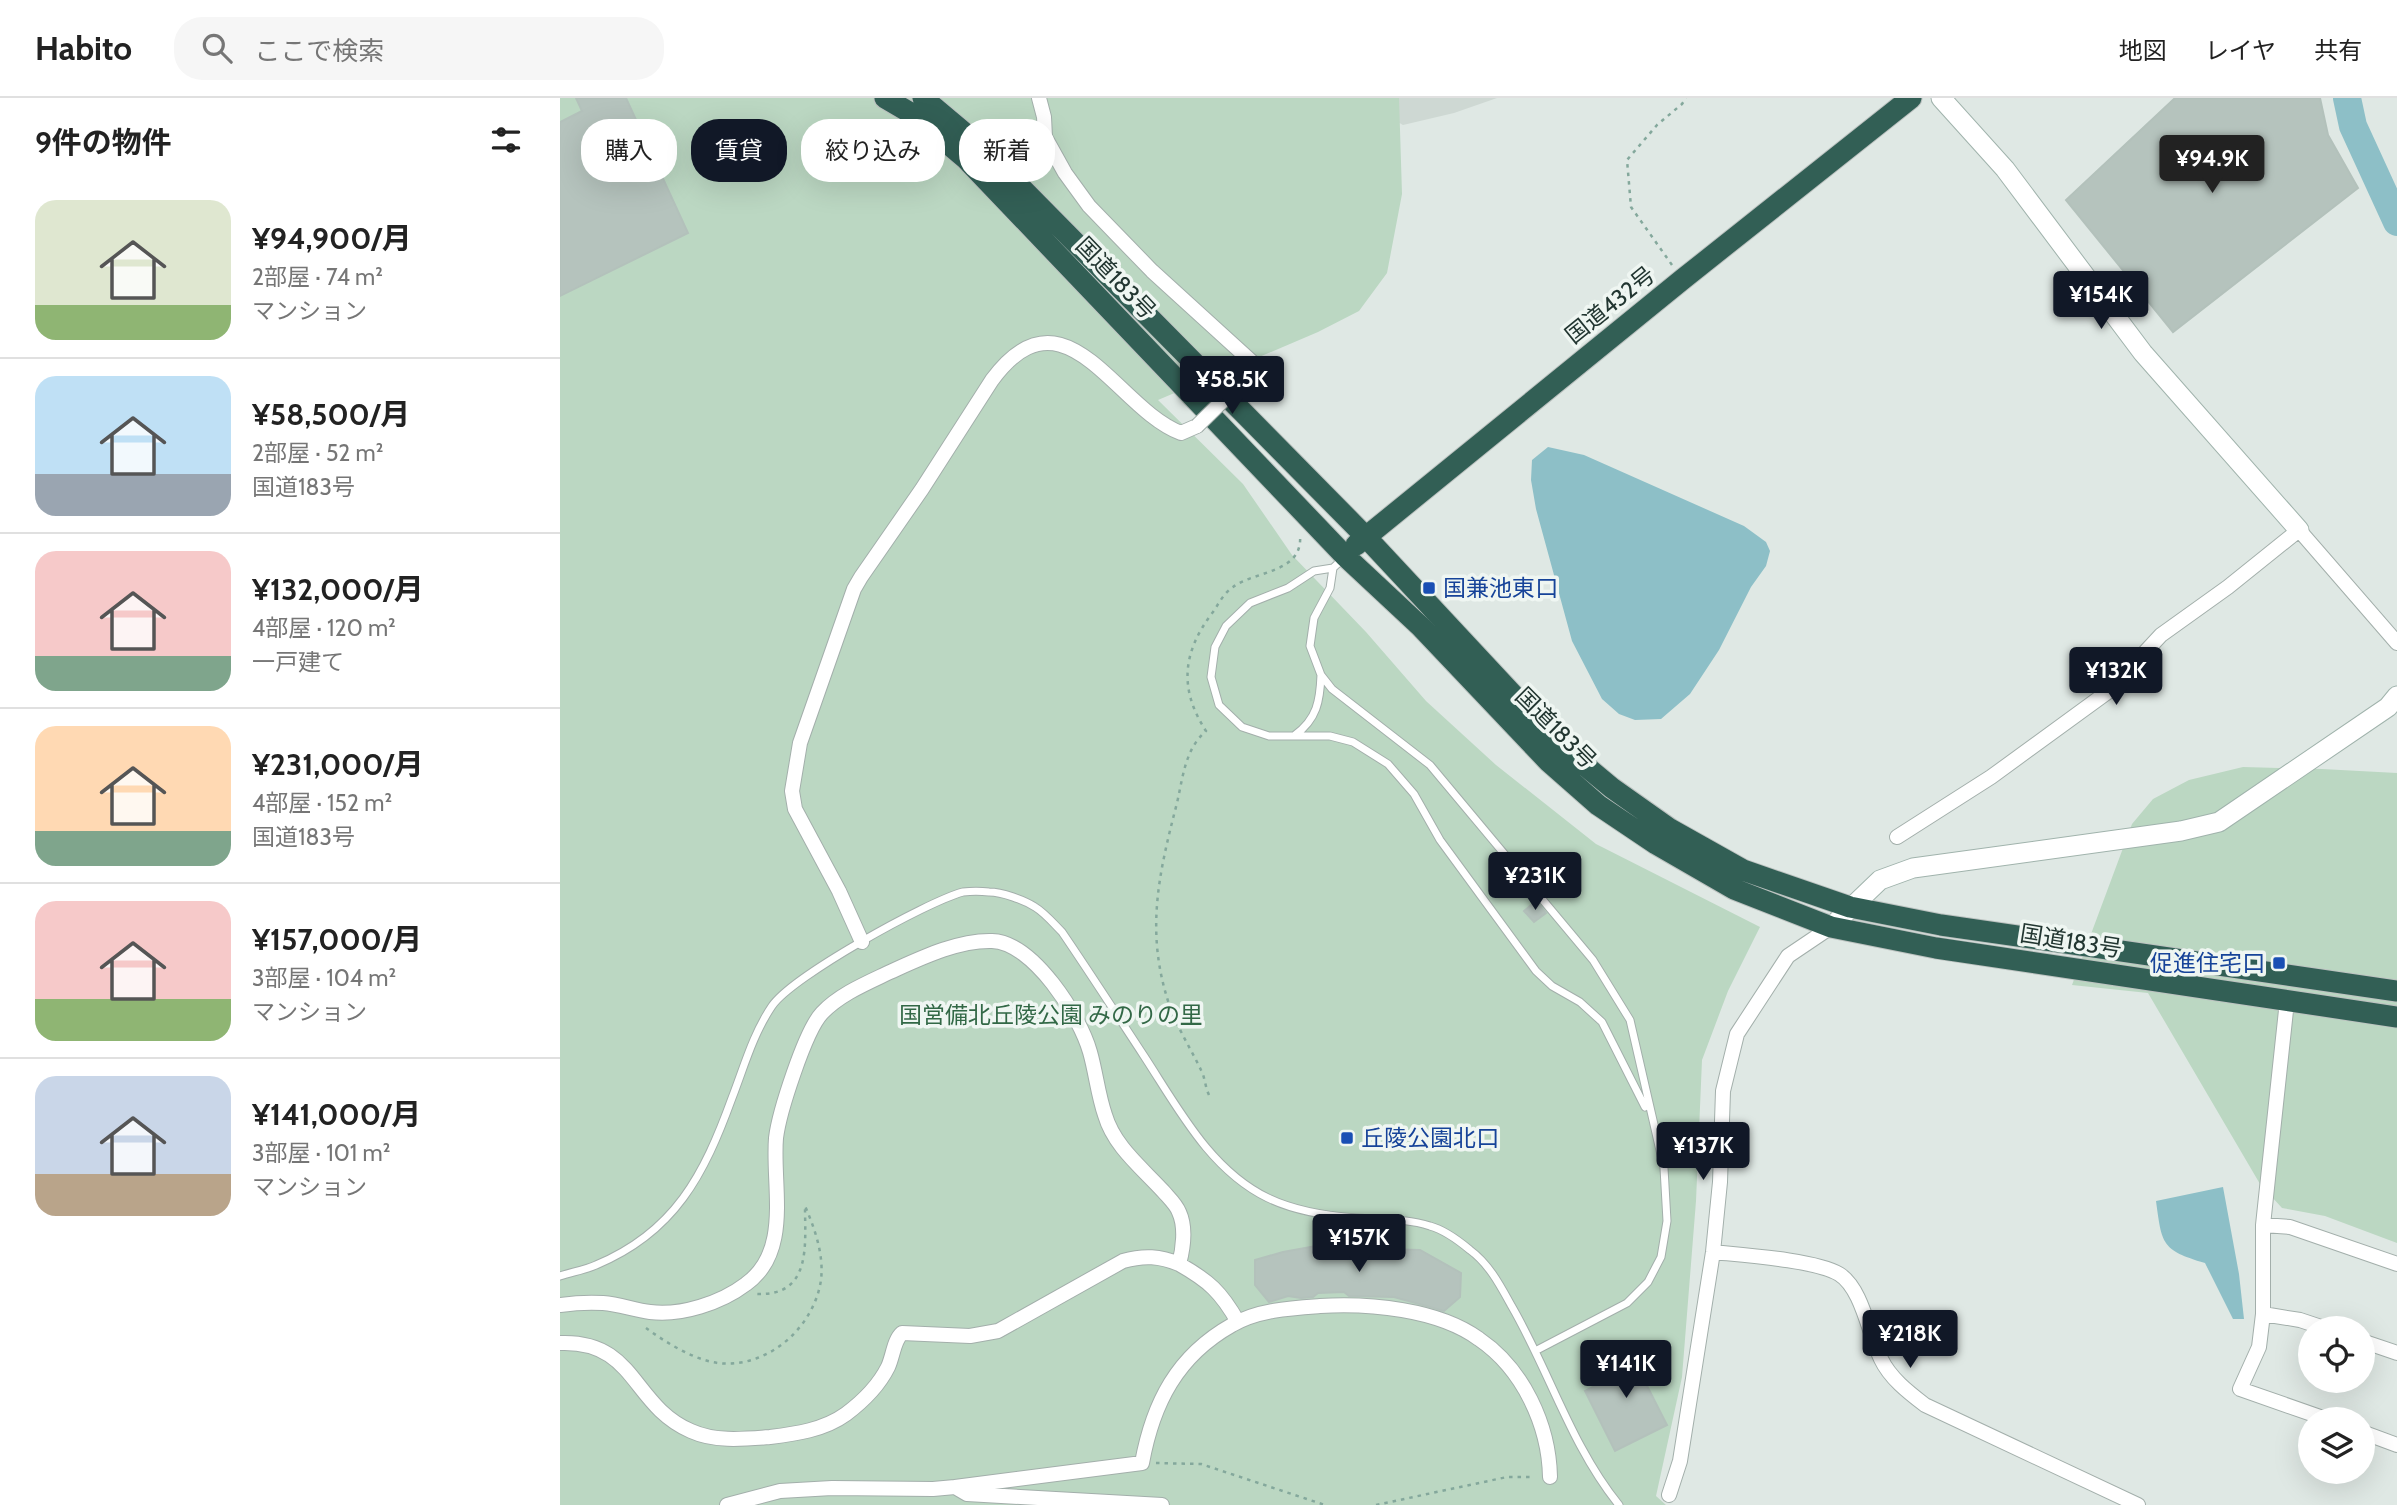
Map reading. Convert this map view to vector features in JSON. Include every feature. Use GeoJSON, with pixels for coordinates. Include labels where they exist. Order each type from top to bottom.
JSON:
{"type":"FeatureCollection","features":[{"type":"Feature","properties":{"kind":"highway","name":"国道183号"},"geometry":{"type":"LineString","coordinates":[[885,98],[914,115],[966,159],[1339,562],[1420,626],[1548,761],[1598,805],[1656,844],[1734,889],[1831,927],[1936,948],[2397,1017]]}},
{"type":"Feature","properties":{"kind":"highway","name":"国道183号"},"geometry":{"type":"LineString","coordinates":[[923,98],[979,145],[1365,536],[1559,744],[1612,788],[1670,829],[1744,870],[1850,906],[1941,925],[2397,991]]}},
{"type":"Feature","properties":{"kind":"highway","name":"国道432号"},"geometry":{"type":"LineString","coordinates":[[1339,562],[1365,536],[1911,98]]}},
{"type":"Feature","properties":{"kind":"street"},"geometry":{"type":"LineString","coordinates":[[862,942],[839,891],[795,809],[792,790],[800,743],[854,589],[992,380],[1007,361],[1025,349],[1050,344],[1076,350],[1090,359],[1145,410],[1172,430],[1181,433],[1197,426],[1252,371],[1252,362],[1152,271],[1088,206],[1045,138],[1044,117],[1039,98]]}},
{"type":"Feature","properties":{"kind":"street"},"geometry":{"type":"LineString","coordinates":[[1941,98],[2005,169],[2143,353],[2397,643]]}},
{"type":"Feature","properties":{"kind":"street"},"geometry":{"type":"LineString","coordinates":[[1897,837],[1991,777],[2109,691],[2161,635],[2228,587],[2299,530]]}},
{"type":"Feature","properties":{"kind":"street"},"geometry":{"type":"LineString","coordinates":[[1666,1500],[1680,1461],[1713,1252],[1720,1182],[1723,1091],[1737,1034],[1788,956],[1831,927],[1880,880],[1913,868],[2181,831],[2219,822],[2388,707],[2397,696]]}},
{"type":"Feature","properties":{"kind":"street"},"geometry":{"type":"LineString","coordinates":[[560,1305],[605,1303],[652,1312],[682,1311],[718,1299],[742,1287],[763,1267],[771,1248],[777,1216],[776,1142],[779,1116],[816,1021],[832,1004],[863,985],[937,952],[981,940],[1010,944],[1026,955],[1052,982],[1080,1028],[1090,1051],[1104,1112],[1113,1135],[1179,1211],[1183,1236],[1180,1264]]}},
{"type":"Feature","properties":{"kind":"street"},"geometry":{"type":"LineString","coordinates":[[2287,1001],[2263,1224],[2263,1314],[2259,1347],[2240,1389],[2298,1409]]}},
{"type":"Feature","properties":{"kind":"street"},"geometry":{"type":"LineString","coordinates":[[2263,1224],[2290,1227],[2397,1264]]}},
{"type":"Feature","properties":{"kind":"street"},"geometry":{"type":"LineString","coordinates":[[1713,1252],[1822,1268],[1840,1274],[1854,1290],[1881,1361],[1897,1382],[1925,1405],[2138,1505]]}},
{"type":"Feature","properties":{"kind":"street"},"geometry":{"type":"LineString","coordinates":[[560,1343],[585,1343],[615,1358],[623,1364],[654,1405],[678,1425],[719,1439],[787,1435],[805,1432],[836,1420],[860,1402],[881,1379],[894,1354],[898,1336],[902,1333],[981,1335],[1009,1325],[1123,1261],[1139,1257],[1152,1256],[1180,1264],[1208,1281],[1218,1290],[1237,1322]]}},
{"type":"Feature","properties":{"kind":"street"},"geometry":{"type":"LineString","coordinates":[[727,1505],[780,1491],[832,1488],[933,1489],[1142,1463],[1160,1398],[1174,1376],[1203,1345],[1237,1322],[1270,1311],[1295,1308],[1385,1307],[1444,1321],[1479,1338],[1497,1355],[1528,1394],[1542,1430],[1550,1476]]}},
{"type":"Feature","properties":{"kind":"street"},"geometry":{"type":"LineString","coordinates":[[2263,1314],[2298,1320]]}},
{"type":"Feature","properties":{"kind":"street"},"geometry":{"type":"LineString","coordinates":[[2375,1345],[2397,1353]]}},
{"type":"Feature","properties":{"kind":"street"},"geometry":{"type":"LineString","coordinates":[[2375,1437],[2397,1445]]}},
{"type":"Feature","properties":{"kind":"street"},"geometry":{"type":"LineString","coordinates":[[955,1487],[967,1494],[1163,1505]]}},
{"type":"Feature","properties":{"kind":"lane"},"geometry":{"type":"LineString","coordinates":[[1339,562],[1330,588],[1314,618],[1310,646],[1321,675],[1332,689],[1430,765],[1593,960],[1630,1020],[1650,1117],[1664,1168],[1667,1221],[1661,1257],[1648,1282],[1627,1303],[1536,1350]]}},
{"type":"Feature","properties":{"kind":"lane"},"geometry":{"type":"LineString","coordinates":[[1339,562],[1314,571],[1289,588],[1250,603],[1227,626],[1216,647],[1211,677],[1219,705],[1242,727],[1269,736],[1330,736],[1353,742],[1388,764],[1414,794],[1440,840],[1536,971],[1552,986],[1580,1002],[1602,1022],[1650,1117]]}},
{"type":"Feature","properties":{"kind":"lane"},"geometry":{"type":"LineString","coordinates":[[1293,736],[1315,716],[1319,704],[1321,675]]}},
{"type":"Feature","properties":{"kind":"lane"},"geometry":{"type":"LineString","coordinates":[[560,1276],[596,1265],[643,1239],[682,1202],[704,1168],[722,1127],[755,1035],[774,1003],[798,983],[862,942],[928,906],[965,892],[993,892],[1034,906],[1062,932],[1194,1133],[1229,1173],[1268,1198],[1309,1210],[1354,1218],[1410,1221],[1431,1226],[1449,1234],[1472,1251],[1492,1271],[1536,1350],[1577,1438],[1601,1482],[1619,1505]]}},
{"type":"Feature","properties":{"kind":"path"},"geometry":{"type":"LineString","coordinates":[[1683,279],[1631,207],[1627,160],[1657,125],[1686,98]]}},
{"type":"Feature","properties":{"kind":"path"},"geometry":{"type":"LineString","coordinates":[[1209,1095],[1203,1073],[1173,1014],[1156,950],[1158,889],[1174,816],[1192,748],[1206,731],[1190,695],[1187,675],[1189,656],[1198,632],[1228,591],[1243,581],[1275,570],[1291,561],[1301,543],[1300,531]]}},
{"type":"Feature","properties":{"kind":"path"},"geometry":{"type":"LineString","coordinates":[[627,1307],[643,1326],[708,1361],[743,1363],[778,1348],[804,1321],[821,1280],[820,1252],[805,1206],[805,1253],[800,1273],[783,1289],[774,1293],[756,1294],[742,1287]]}},
{"type":"Feature","properties":{"kind":"path"},"geometry":{"type":"LineString","coordinates":[[1142,1463],[1201,1464],[1325,1505]]}},
{"type":"Feature","properties":{"kind":"path"},"geometry":{"type":"LineString","coordinates":[[1376,1505],[1507,1477],[1550,1476]]}},
{"type":"Feature","properties":{"kind":"shaded area"},"geometry":{"type":"Polygon","coordinates":[[[1383,98],[1497,98],[1454,113],[1403,125],[1391,118],[1383,98]]]}},
{"type":"Feature","properties":{"kind":"green space","name":"国営備北丘陵公園 みのりの里"},"geometry":{"type":"Polygon","coordinates":[[[560,98],[1399,98],[1402,194],[1387,273],[1359,311],[1318,332],[1158,400],[1243,484],[1292,555],[1366,632],[1426,701],[1496,765],[1596,844],[1760,927],[1728,991],[1702,1060],[1696,1201],[1682,1377],[1656,1496],[1666,1505],[560,1505],[560,98]]]}},
{"type":"Feature","properties":{"kind":"green space"},"geometry":{"type":"Polygon","coordinates":[[[2243,767],[2397,773],[2397,1243],[2325,1216],[2282,1208],[2260,1184],[2148,993],[2072,985],[2132,824],[2153,799],[2189,780],[2243,767]]]}},
{"type":"Feature","properties":{"kind":"water"},"geometry":{"type":"Polygon","coordinates":[[[1548,447],[1584,455],[1744,526],[1766,542],[1770,551],[1766,566],[1751,587],[1719,650],[1690,694],[1661,719],[1635,720],[1619,714],[1602,699],[1572,641],[1536,509],[1531,480],[1532,460],[1548,447]]]}},
{"type":"Feature","properties":{"kind":"water"},"geometry":{"type":"Polygon","coordinates":[[[2223,1187],[2239,1274],[2244,1319],[2233,1319],[2205,1263],[2180,1254],[2166,1243],[2158,1215],[2156,1201],[2223,1187]]]}},
{"type":"Feature","properties":{"kind":"building"},"geometry":{"type":"Polygon","coordinates":[[[576,98],[626,98],[636,119],[581,119],[581,182],[665,182],[688,233],[560,296],[560,122],[582,111],[576,98]]]}},
{"type":"Feature","properties":{"kind":"building"},"geometry":{"type":"Polygon","coordinates":[[[2175,98],[2320,98],[2328,135],[2358,188],[2173,332],[2066,200],[2175,98]]]}},
{"type":"Feature","properties":{"kind":"building"},"geometry":{"type":"Polygon","coordinates":[[[1536,901],[1546,913],[1534,922],[1524,911],[1536,901]]]}},
{"type":"Feature","properties":{"kind":"building"},"geometry":{"type":"Polygon","coordinates":[[[1360,1236],[1383,1249],[1420,1250],[1461,1273],[1460,1297],[1444,1311],[1394,1297],[1349,1296],[1344,1292],[1318,1293],[1313,1297],[1301,1298],[1288,1296],[1269,1302],[1255,1285],[1255,1260],[1316,1246],[1338,1246],[1360,1236]]]}},
{"type":"Feature","properties":{"kind":"building"},"geometry":{"type":"Polygon","coordinates":[[[1642,1346],[1654,1370],[1642,1376],[1667,1425],[1615,1451],[1585,1391],[1599,1384],[1593,1371],[1642,1346]]]}},
{"type":"Feature","properties":{"kind":"waterway"},"geometry":{"type":"LineString","coordinates":[[2347,98],[2353,126],[2397,222]]}},
{"type":"Feature","properties":{"kind":"place","name":"国兼池東口"},"geometry":{"type":"Point","coordinates":[1429,588]}},
{"type":"Feature","properties":{"kind":"place","name":"促進住宅口"},"geometry":{"type":"Point","coordinates":[2279,963]}},
{"type":"Feature","properties":{"kind":"place","name":"丘陵公園北口"},"geometry":{"type":"Point","coordinates":[1347,1138]}}]}
